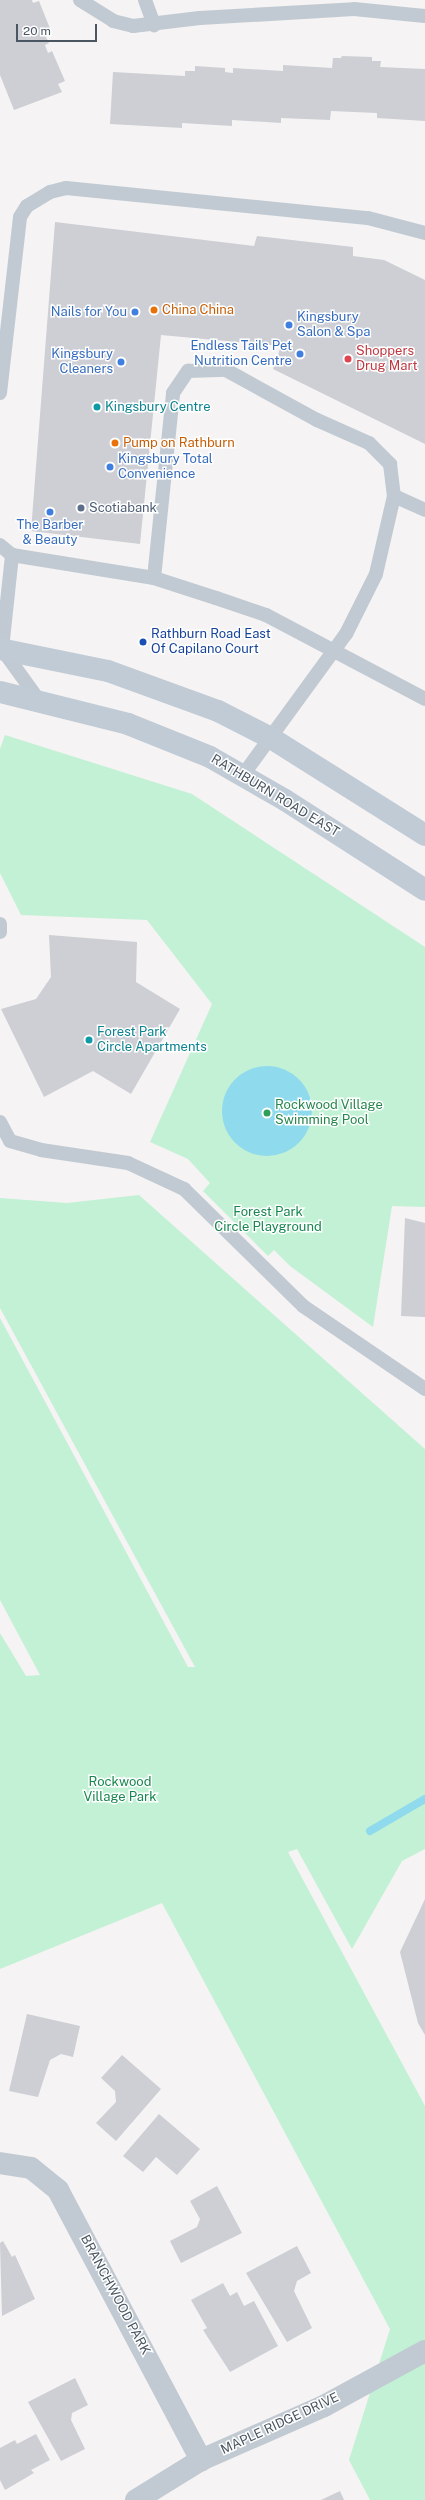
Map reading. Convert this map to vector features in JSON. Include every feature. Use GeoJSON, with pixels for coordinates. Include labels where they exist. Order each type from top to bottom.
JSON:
{"type":"FeatureCollection","features":[{"type":"Feature","properties":{"kind":"street"},"geometry":{"type":"LineString","coordinates":[[1,649],[52,658],[132,678],[218,711],[271,738],[425,835]]}},
{"type":"Feature","properties":{"kind":"street","name":"RATHBURN ROAD EAST"},"geometry":{"type":"LineString","coordinates":[[0,692],[38,699],[165,737],[243,775],[425,890]]}},
{"type":"Feature","properties":{"kind":"street","name":"BRANCHWOOD PARK"},"geometry":{"type":"LineString","coordinates":[[0,2162],[31,2168],[46,2177],[58,2190],[201,2460]]}},
{"type":"Feature","properties":{"kind":"street","name":"MAPLE RIDGE DRIVE"},"geometry":{"type":"LineString","coordinates":[[136,2500],[201,2460],[324,2406],[425,2351]]}},
{"type":"Feature","properties":{"kind":"lane"},"geometry":{"type":"LineString","coordinates":[[80,0],[113,21],[133,26],[154,25],[200,18],[354,9],[425,16]]}},
{"type":"Feature","properties":{"kind":"lane"},"geometry":{"type":"LineString","coordinates":[[145,0],[154,25]]}},
{"type":"Feature","properties":{"kind":"lane"},"geometry":{"type":"LineString","coordinates":[[0,394],[20,216],[27,206],[50,192],[66,188],[368,218],[425,233]]}},
{"type":"Feature","properties":{"kind":"lane"},"geometry":{"type":"LineString","coordinates":[[154,578],[173,394],[188,371],[226,370],[317,420],[368,443],[390,464],[394,496],[376,574],[346,634],[330,652],[271,738],[243,775]]}},
{"type":"Feature","properties":{"kind":"lane"},"geometry":{"type":"LineString","coordinates":[[394,496],[425,510]]}},
{"type":"Feature","properties":{"kind":"lane"},"geometry":{"type":"LineString","coordinates":[[0,545],[12,555],[154,578],[266,615],[330,652],[425,699]]}},
{"type":"Feature","properties":{"kind":"lane"},"geometry":{"type":"LineString","coordinates":[[12,555],[1,649],[38,699]]}},
{"type":"Feature","properties":{"kind":"lane"},"geometry":{"type":"LineString","coordinates":[[0,924],[0,932]]}},
{"type":"Feature","properties":{"kind":"lane"},"geometry":{"type":"LineString","coordinates":[[0,1122],[10,1141],[41,1150],[128,1163],[184,1188],[303,1306],[425,1389]]}},
{"type":"Feature","properties":{"kind":"green space","name":"Forest Park Circle Playground"},"geometry":{"type":"Polygon","coordinates":[[[5,735],[192,794],[425,947],[425,1207],[392,1206],[373,1327],[290,1266],[274,1250],[268,1256],[203,1191],[210,1183],[188,1159],[150,1142],[212,1004],[147,920],[21,915],[0,873],[0,749],[5,735]]]}},
{"type":"Feature","properties":{"kind":"green space","name":"Rockwood Village Park"},"geometry":{"type":"Polygon","coordinates":[[[139,1195],[425,1449],[425,1849],[402,1861],[352,1949],[297,1849],[288,1852],[425,2106],[425,2500],[370,2500],[349,2460],[390,2329],[162,1903],[0,1969],[0,1633],[26,1676],[40,1675],[0,1600],[0,1318],[188,1667],[195,1667],[0,1308],[0,1198],[67,1203],[139,1195]]]}},
{"type":"Feature","properties":{"kind":"water","name":"Rockwood Village Swimming Pool"},"geometry":{"type":"Polygon","coordinates":[[[267,1066],[284,1070],[299,1079],[308,1094],[312,1111],[308,1128],[299,1143],[284,1152],[267,1156],[250,1152],[235,1143],[226,1128],[222,1111],[226,1094],[235,1079],[250,1070],[267,1066]]]}},
{"type":"Feature","properties":{"kind":"building"},"geometry":{"type":"Polygon","coordinates":[[[0,0],[32,0],[33,3],[39,1],[51,31],[44,33],[49,43],[45,45],[48,53],[52,51],[65,81],[58,84],[62,92],[14,110],[0,75],[0,0]]]}},
{"type":"Feature","properties":{"kind":"building"},"geometry":{"type":"Polygon","coordinates":[[[342,56],[372,57],[372,61],[381,61],[380,67],[425,69],[425,121],[377,118],[377,113],[331,111],[330,120],[281,118],[281,123],[232,120],[232,126],[182,123],[182,128],[110,124],[113,72],[185,76],[185,71],[195,71],[195,66],[225,68],[225,72],[233,73],[233,68],[283,71],[283,65],[332,68],[333,58],[341,58],[342,56]]]}},
{"type":"Feature","properties":{"kind":"building","name":"Kingsbury Centre"},"geometry":{"type":"Polygon","coordinates":[[[55,222],[254,246],[257,236],[353,247],[353,256],[384,260],[425,280],[425,444],[273,369],[281,346],[161,335],[140,544],[31,531],[55,222]]]}},
{"type":"Feature","properties":{"kind":"building","name":"Forest Park Circle Apartments"},"geometry":{"type":"Polygon","coordinates":[[[49,935],[137,942],[136,982],[180,1009],[131,1094],[93,1071],[44,1097],[1,1009],[36,999],[51,977],[49,935]]]}},
{"type":"Feature","properties":{"kind":"building"},"geometry":{"type":"Polygon","coordinates":[[[405,1218],[425,1223],[425,1317],[401,1316],[405,1218]]]}},
{"type":"Feature","properties":{"kind":"building"},"geometry":{"type":"Polygon","coordinates":[[[425,1899],[425,2035],[418,2023],[400,1952],[425,1899]]]}},
{"type":"Feature","properties":{"kind":"building"},"geometry":{"type":"Polygon","coordinates":[[[27,2014],[80,2026],[73,2057],[61,2054],[50,2060],[38,2097],[9,2091],[27,2014]]]}},
{"type":"Feature","properties":{"kind":"building"},"geometry":{"type":"Polygon","coordinates":[[[122,2055],[161,2089],[116,2141],[96,2123],[116,2102],[115,2091],[101,2078],[122,2055]]]}},
{"type":"Feature","properties":{"kind":"building"},"geometry":{"type":"Polygon","coordinates":[[[159,2114],[200,2149],[177,2175],[156,2157],[143,2172],[123,2156],[159,2114]]]}},
{"type":"Feature","properties":{"kind":"building"},"geometry":{"type":"Polygon","coordinates":[[[217,2186],[242,2233],[181,2263],[170,2241],[197,2227],[200,2219],[190,2201],[217,2186]]]}},
{"type":"Feature","properties":{"kind":"building"},"geometry":{"type":"Polygon","coordinates":[[[3,2241],[12,2257],[15,2255],[35,2299],[2,2316],[0,2243],[3,2241]]]}},
{"type":"Feature","properties":{"kind":"building"},"geometry":{"type":"Polygon","coordinates":[[[297,2246],[311,2273],[297,2281],[294,2291],[312,2328],[287,2342],[246,2273],[297,2246]]]}},
{"type":"Feature","properties":{"kind":"building"},"geometry":{"type":"Polygon","coordinates":[[[223,2283],[230,2296],[237,2292],[244,2306],[254,2301],[278,2346],[230,2372],[203,2330],[207,2328],[191,2300],[223,2283]]]}},
{"type":"Feature","properties":{"kind":"building"},"geometry":{"type":"Polygon","coordinates":[[[75,2378],[88,2405],[72,2413],[71,2420],[85,2449],[61,2461],[28,2402],[75,2378]]]}},
{"type":"Feature","properties":{"kind":"building"},"geometry":{"type":"Polygon","coordinates":[[[36,2434],[50,2460],[31,2470],[34,2473],[5,2490],[0,2480],[0,2448],[15,2440],[17,2444],[36,2434]]]}},
{"type":"Feature","properties":{"kind":"building"},"geometry":{"type":"Polygon","coordinates":[[[340,2491],[344,2500],[321,2500],[340,2491]]]}},
{"type":"Feature","properties":{"kind":"waterway"},"geometry":{"type":"LineString","coordinates":[[370,1831],[425,1799]]}},
{"type":"Feature","properties":{"kind":"place","name":"China China"},"geometry":{"type":"Point","coordinates":[154,310]}},
{"type":"Feature","properties":{"kind":"place","name":"Nails for You"},"geometry":{"type":"Point","coordinates":[135,312]}},
{"type":"Feature","properties":{"kind":"place","name":"Kingsbury Salon & Spa"},"geometry":{"type":"Point","coordinates":[289,325]}},
{"type":"Feature","properties":{"kind":"place","name":"Endless Tails Pet Nutrition Centre"},"geometry":{"type":"Point","coordinates":[300,354]}},
{"type":"Feature","properties":{"kind":"place","name":"Shoppers Drug Mart"},"geometry":{"type":"Point","coordinates":[348,359]}},
{"type":"Feature","properties":{"kind":"place","name":"Kingsbury Cleaners"},"geometry":{"type":"Point","coordinates":[121,362]}},
{"type":"Feature","properties":{"kind":"place","name":"Kingsbury Centre"},"geometry":{"type":"Point","coordinates":[97,407]}},
{"type":"Feature","properties":{"kind":"place","name":"Pump on Rathburn"},"geometry":{"type":"Point","coordinates":[115,443]}},
{"type":"Feature","properties":{"kind":"place","name":"Kingsbury Total Convenience"},"geometry":{"type":"Point","coordinates":[110,467]}},
{"type":"Feature","properties":{"kind":"place","name":"Scotiabank"},"geometry":{"type":"Point","coordinates":[81,508]}},
{"type":"Feature","properties":{"kind":"place","name":"The Barber & Beauty"},"geometry":{"type":"Point","coordinates":[50,512]}},
{"type":"Feature","properties":{"kind":"place","name":"Rathburn Road East Of Capilano Court"},"geometry":{"type":"Point","coordinates":[143,642]}},
{"type":"Feature","properties":{"kind":"place","name":"Forest Park Circle Apartments"},"geometry":{"type":"Point","coordinates":[89,1040]}},
{"type":"Feature","properties":{"kind":"place","name":"Rockwood Village Swimming Pool"},"geometry":{"type":"Point","coordinates":[267,1113]}}]}
